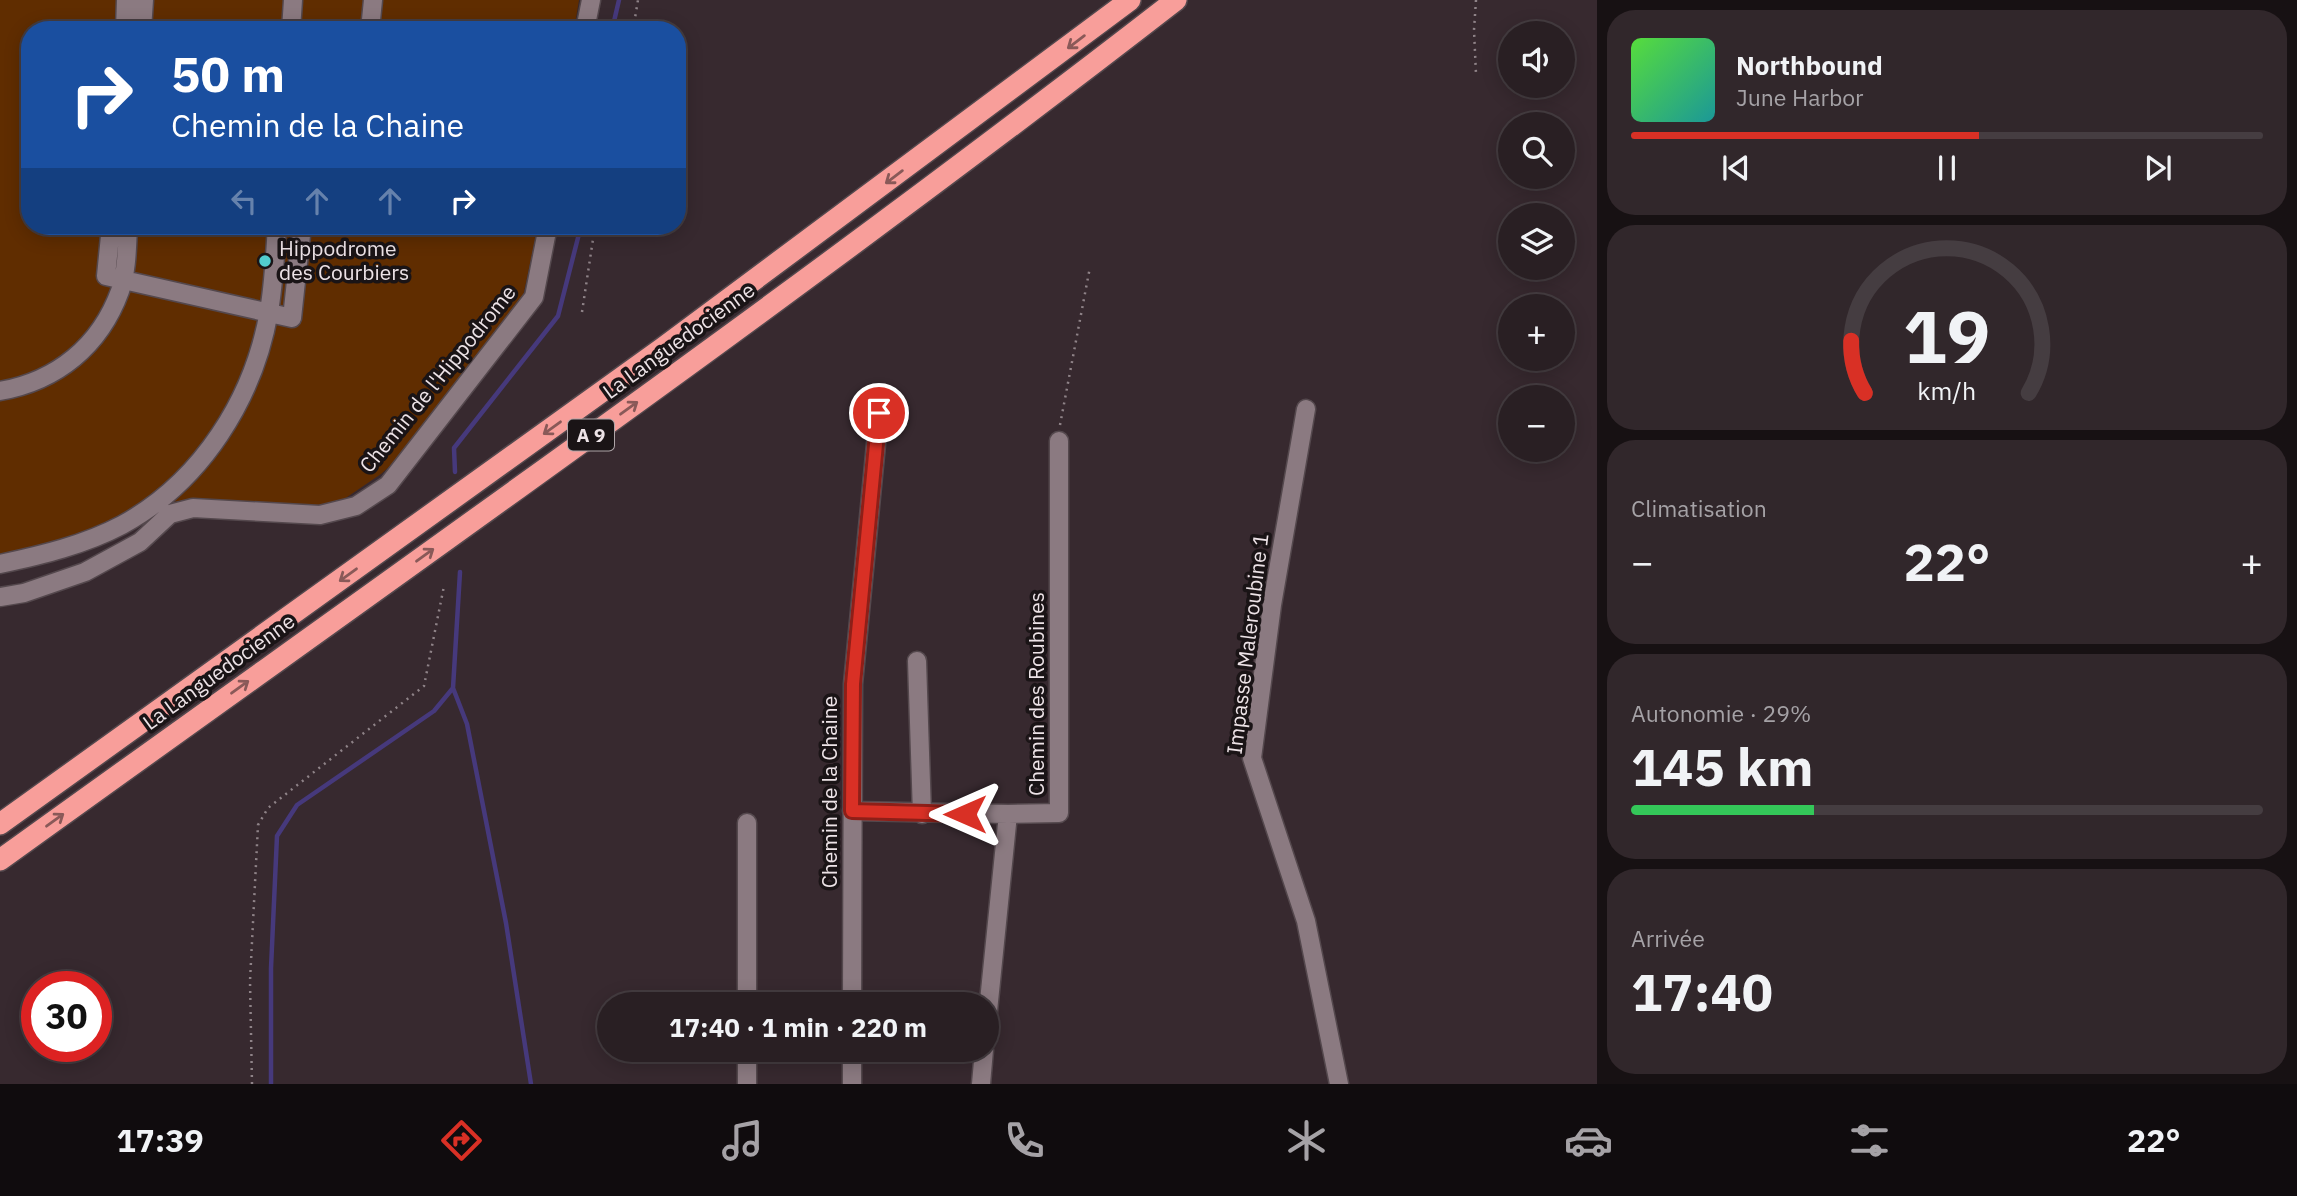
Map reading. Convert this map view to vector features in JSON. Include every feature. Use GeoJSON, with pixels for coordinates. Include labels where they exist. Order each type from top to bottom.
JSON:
{"type":"FeatureCollection","features":[{"type":"Feature","properties":{"kind":"highway","name":"La Languedocienne"},"geometry":{"type":"LineString","coordinates":[[0,824],[664,347],[1130,0]]}},
{"type":"Feature","properties":{"kind":"highway","name":"La Languedocienne"},"geometry":{"type":"LineString","coordinates":[[0,860],[662,384],[1052,96],[1175,0]]}},
{"type":"Feature","properties":{"kind":"street"},"geometry":{"type":"LineString","coordinates":[[125,21],[126,0]]}},
{"type":"Feature","properties":{"kind":"street"},"geometry":{"type":"LineString","coordinates":[[143,21],[144,0]]}},
{"type":"Feature","properties":{"kind":"street"},"geometry":{"type":"LineString","coordinates":[[292,21],[293,0]]}},
{"type":"Feature","properties":{"kind":"street"},"geometry":{"type":"LineString","coordinates":[[371,21],[373,0]]}},
{"type":"Feature","properties":{"kind":"street"},"geometry":{"type":"LineString","coordinates":[[587,21],[591,0]]}},
{"type":"Feature","properties":{"kind":"street"},"geometry":{"type":"LineString","coordinates":[[110,235],[106,276],[292,318],[301,235]]}},
{"type":"Feature","properties":{"kind":"street"},"geometry":{"type":"LineString","coordinates":[[0,391],[41,380],[62,369],[96,336],[110,312],[122,280],[127,235]]}},
{"type":"Feature","properties":{"kind":"street"},"geometry":{"type":"LineString","coordinates":[[0,564],[77,545],[122,525],[166,496],[200,462],[237,408],[259,350],[269,313],[276,235]]}},
{"type":"Feature","properties":{"kind":"street","name":"Chemin de l'Hippodrome"},"geometry":{"type":"LineString","coordinates":[[0,597],[24,593],[85,572],[140,542],[170,514],[193,508],[320,515],[356,506],[388,485],[534,297],[546,235]]}},
{"type":"Feature","properties":{"kind":"street","name":"Impasse Maleroubine 1"},"geometry":{"type":"LineString","coordinates":[[1306,410],[1272,605],[1252,758],[1306,921],[1339,1084]]}},
{"type":"Feature","properties":{"kind":"street","name":"Chemin de la Chaine"},"geometry":{"type":"LineString","coordinates":[[852,992],[853,684],[879,413]]}},
{"type":"Feature","properties":{"kind":"street","name":"Chemin des Roubines"},"geometry":{"type":"LineString","coordinates":[[990,992],[1008,814],[1059,813],[1059,441]]}},
{"type":"Feature","properties":{"kind":"street"},"geometry":{"type":"LineString","coordinates":[[917,661],[922,814]]}},
{"type":"Feature","properties":{"kind":"street"},"geometry":{"type":"LineString","coordinates":[[852,811],[1008,814]]}},
{"type":"Feature","properties":{"kind":"street"},"geometry":{"type":"LineString","coordinates":[[747,823],[747,992]]}},
{"type":"Feature","properties":{"kind":"street"},"geometry":{"type":"LineString","coordinates":[[747,1062],[747,1084]]}},
{"type":"Feature","properties":{"kind":"street"},"geometry":{"type":"LineString","coordinates":[[852,1062],[852,1084]]}},
{"type":"Feature","properties":{"kind":"street"},"geometry":{"type":"LineString","coordinates":[[981,1084],[983,1062]]}},
{"type":"Feature","properties":{"kind":"path"},"geometry":{"type":"LineString","coordinates":[[634,21],[638,0]]}},
{"type":"Feature","properties":{"kind":"path"},"geometry":{"type":"LineString","coordinates":[[1476,0],[1476,74]]}},
{"type":"Feature","properties":{"kind":"path"},"geometry":{"type":"LineString","coordinates":[[582,312],[594,235]]}},
{"type":"Feature","properties":{"kind":"path"},"geometry":{"type":"LineString","coordinates":[[1059,441],[1060,420],[1090,267]]}},
{"type":"Feature","properties":{"kind":"path"},"geometry":{"type":"LineString","coordinates":[[252,1084],[250,981],[258,825],[268,808],[424,686],[444,586]]}},
{"type":"Feature","properties":{"kind":"shaded area","name":"Hippodrome des Courbiers"},"geometry":{"type":"Polygon","coordinates":[[[0,0],[579,0],[576,21],[21,21],[21,235],[536,235],[522,301],[401,456],[381,474],[331,508],[164,501],[0,570],[0,0]]]}},
{"type":"Feature","properties":{"kind":"waterway"},"geometry":{"type":"LineString","coordinates":[[614,21],[619,0]]}},
{"type":"Feature","properties":{"kind":"waterway"},"geometry":{"type":"LineString","coordinates":[[455,472],[454,448],[558,316],[579,235]]}},
{"type":"Feature","properties":{"kind":"waterway"},"geometry":{"type":"LineString","coordinates":[[271,1084],[271,968],[277,836],[297,805],[434,711],[453,688],[460,572]]}},
{"type":"Feature","properties":{"kind":"waterway"},"geometry":{"type":"LineString","coordinates":[[453,688],[467,724],[506,923],[531,1084]]}},
{"type":"Feature","properties":{"kind":"place","name":"Hippodrome des Courbiers"},"geometry":{"type":"Point","coordinates":[265,261]}},
{"type":"Feature","properties":{"kind":"route"},"geometry":{"type":"LineString","coordinates":[[879,413],[853,684],[852,811],[965,814]]}}]}
